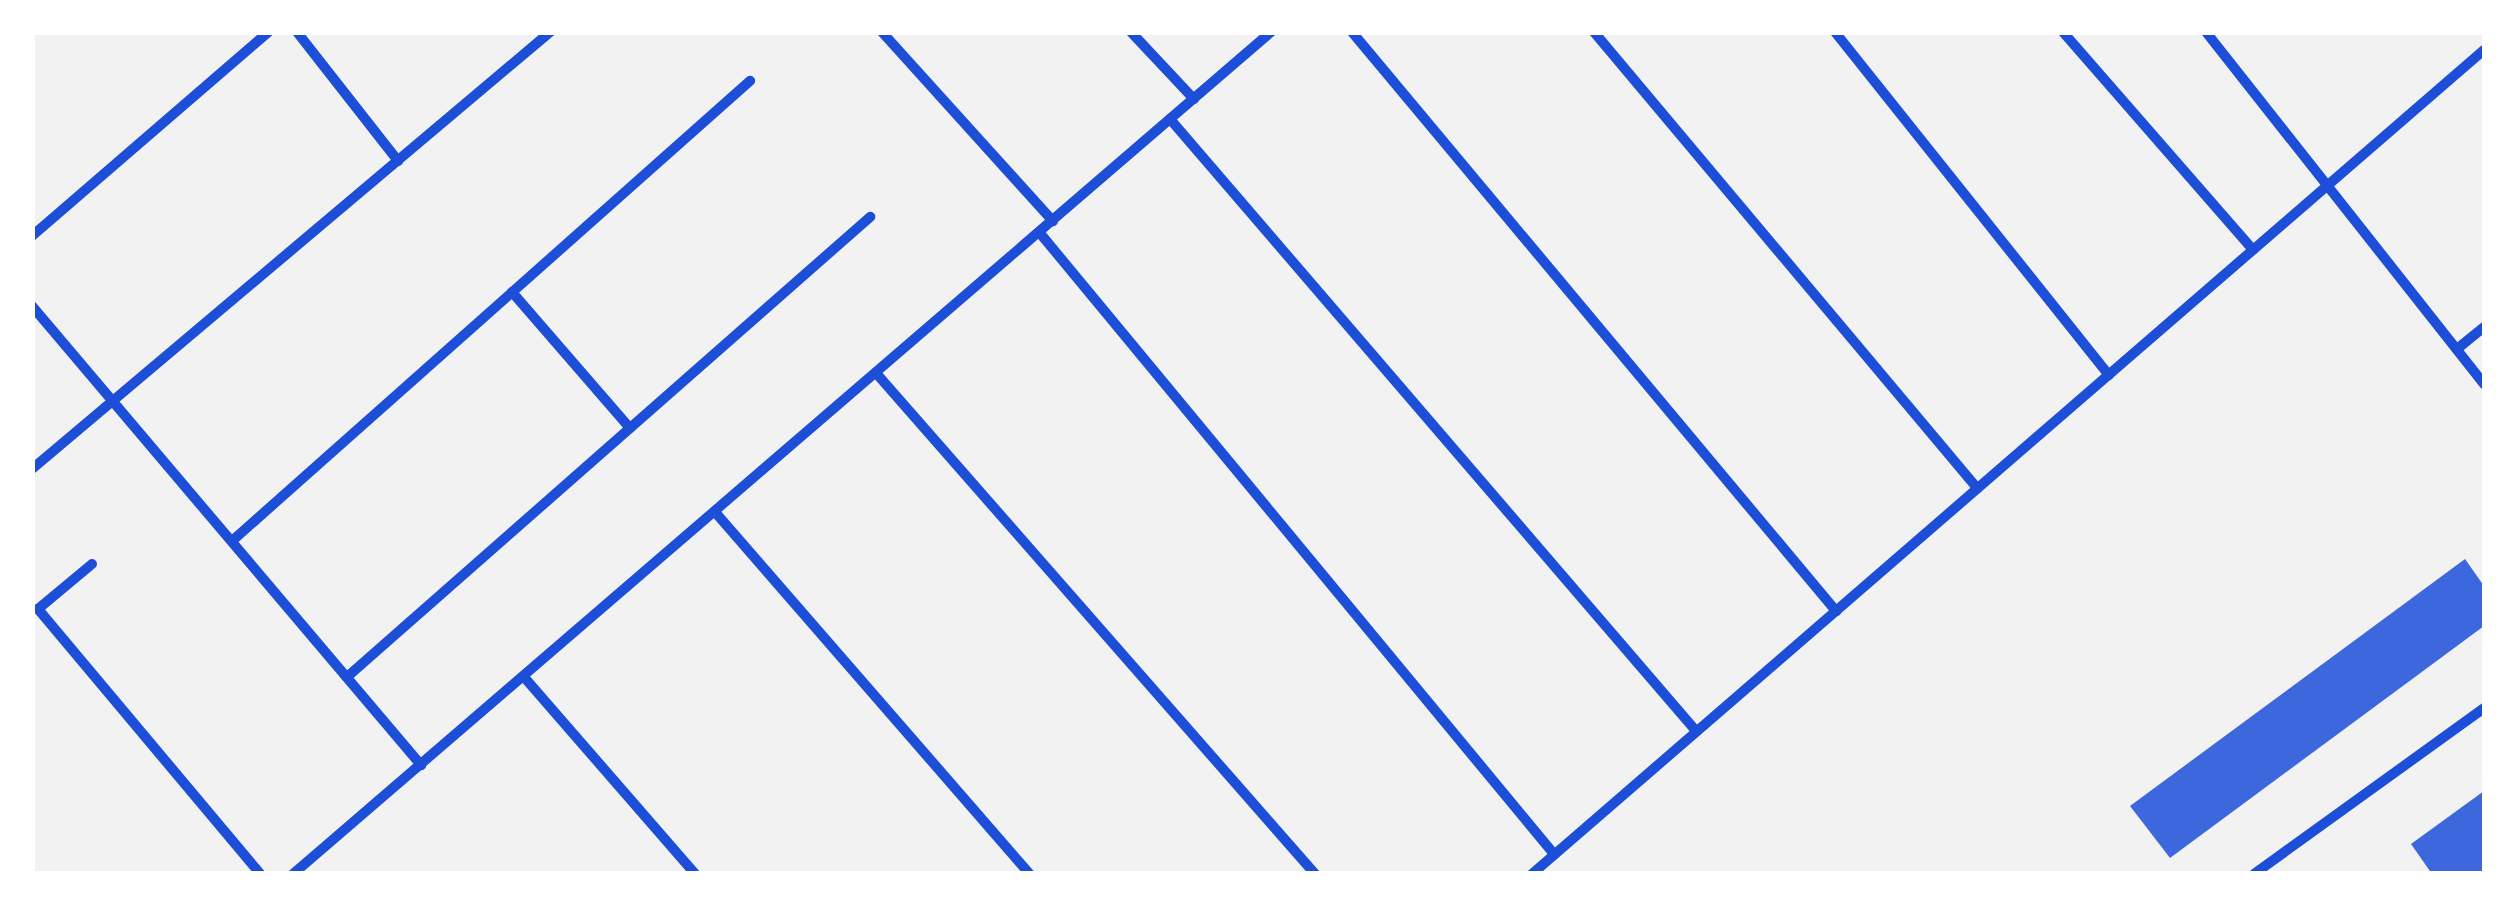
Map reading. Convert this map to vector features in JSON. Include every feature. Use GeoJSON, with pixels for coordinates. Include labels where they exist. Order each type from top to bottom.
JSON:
{"type":"FeatureCollection","features":[{"type":"Feature","properties":{"kind":"street"},"geometry":{"type":"LineString","coordinates":[[32,236],[268,32]]}},
{"type":"Feature","properties":{"kind":"street"},"geometry":{"type":"LineString","coordinates":[[296,32],[398,161]]}},
{"type":"Feature","properties":{"kind":"street"},"geometry":{"type":"LineString","coordinates":[[32,469],[550,32]]}},
{"type":"Feature","properties":{"kind":"street"},"geometry":{"type":"LineString","coordinates":[[882,32],[1052,221]]}},
{"type":"Feature","properties":{"kind":"street"},"geometry":{"type":"LineString","coordinates":[[1132,32],[1194,99]]}},
{"type":"Feature","properties":{"kind":"street"},"geometry":{"type":"LineString","coordinates":[[293,874],[1271,32]]}},
{"type":"Feature","properties":{"kind":"street"},"geometry":{"type":"LineString","coordinates":[[1352,32],[1836,611]]}},
{"type":"Feature","properties":{"kind":"street"},"geometry":{"type":"LineString","coordinates":[[1594,32],[1977,488]]}},
{"type":"Feature","properties":{"kind":"street"},"geometry":{"type":"LineString","coordinates":[[1835,32],[2109,375]]}},
{"type":"Feature","properties":{"kind":"street"},"geometry":{"type":"LineString","coordinates":[[2064,32],[2253,250]]}},
{"type":"Feature","properties":{"kind":"street"},"geometry":{"type":"LineString","coordinates":[[2206,32],[2484,384]]}},
{"type":"Feature","properties":{"kind":"street"},"geometry":{"type":"LineString","coordinates":[[1532,874],[2484,50]]}},
{"type":"Feature","properties":{"kind":"street"},"geometry":{"type":"LineString","coordinates":[[232,541],[750,80]]}},
{"type":"Feature","properties":{"kind":"street"},"geometry":{"type":"LineString","coordinates":[[1170,119],[1696,731]]}},
{"type":"Feature","properties":{"kind":"street"},"geometry":{"type":"LineString","coordinates":[[347,678],[870,217]]}},
{"type":"Feature","properties":{"kind":"street"},"geometry":{"type":"LineString","coordinates":[[1039,232],[1554,854]]}},
{"type":"Feature","properties":{"kind":"street"},"geometry":{"type":"LineString","coordinates":[[512,292],[630,428]]}},
{"type":"Feature","properties":{"kind":"street"},"geometry":{"type":"LineString","coordinates":[[32,306],[421,765]]}},
{"type":"Feature","properties":{"kind":"street"},"geometry":{"type":"LineString","coordinates":[[2457,349],[2484,327]]}},
{"type":"Feature","properties":{"kind":"street"},"geometry":{"type":"LineString","coordinates":[[876,373],[1314,874]]}},
{"type":"Feature","properties":{"kind":"street"},"geometry":{"type":"LineString","coordinates":[[714,512],[1030,874]]}},
{"type":"Feature","properties":{"kind":"street"},"geometry":{"type":"LineString","coordinates":[[92,564],[38,610],[260,874]]}},
{"type":"Feature","properties":{"kind":"street"},"geometry":{"type":"LineString","coordinates":[[524,677],[695,874]]}},
{"type":"Feature","properties":{"kind":"street"},"geometry":{"type":"LineString","coordinates":[[2254,874],[2484,708]]}},
{"type":"Feature","properties":{"kind":"building"},"geometry":{"type":"Polygon","coordinates":[[[2465,559],[2484,586],[2484,626],[2170,858],[2130,806],[2465,559]]]}},
{"type":"Feature","properties":{"kind":"building"},"geometry":{"type":"Polygon","coordinates":[[[2484,791],[2484,874],[2432,874],[2411,844],[2484,791]]]}}]}
